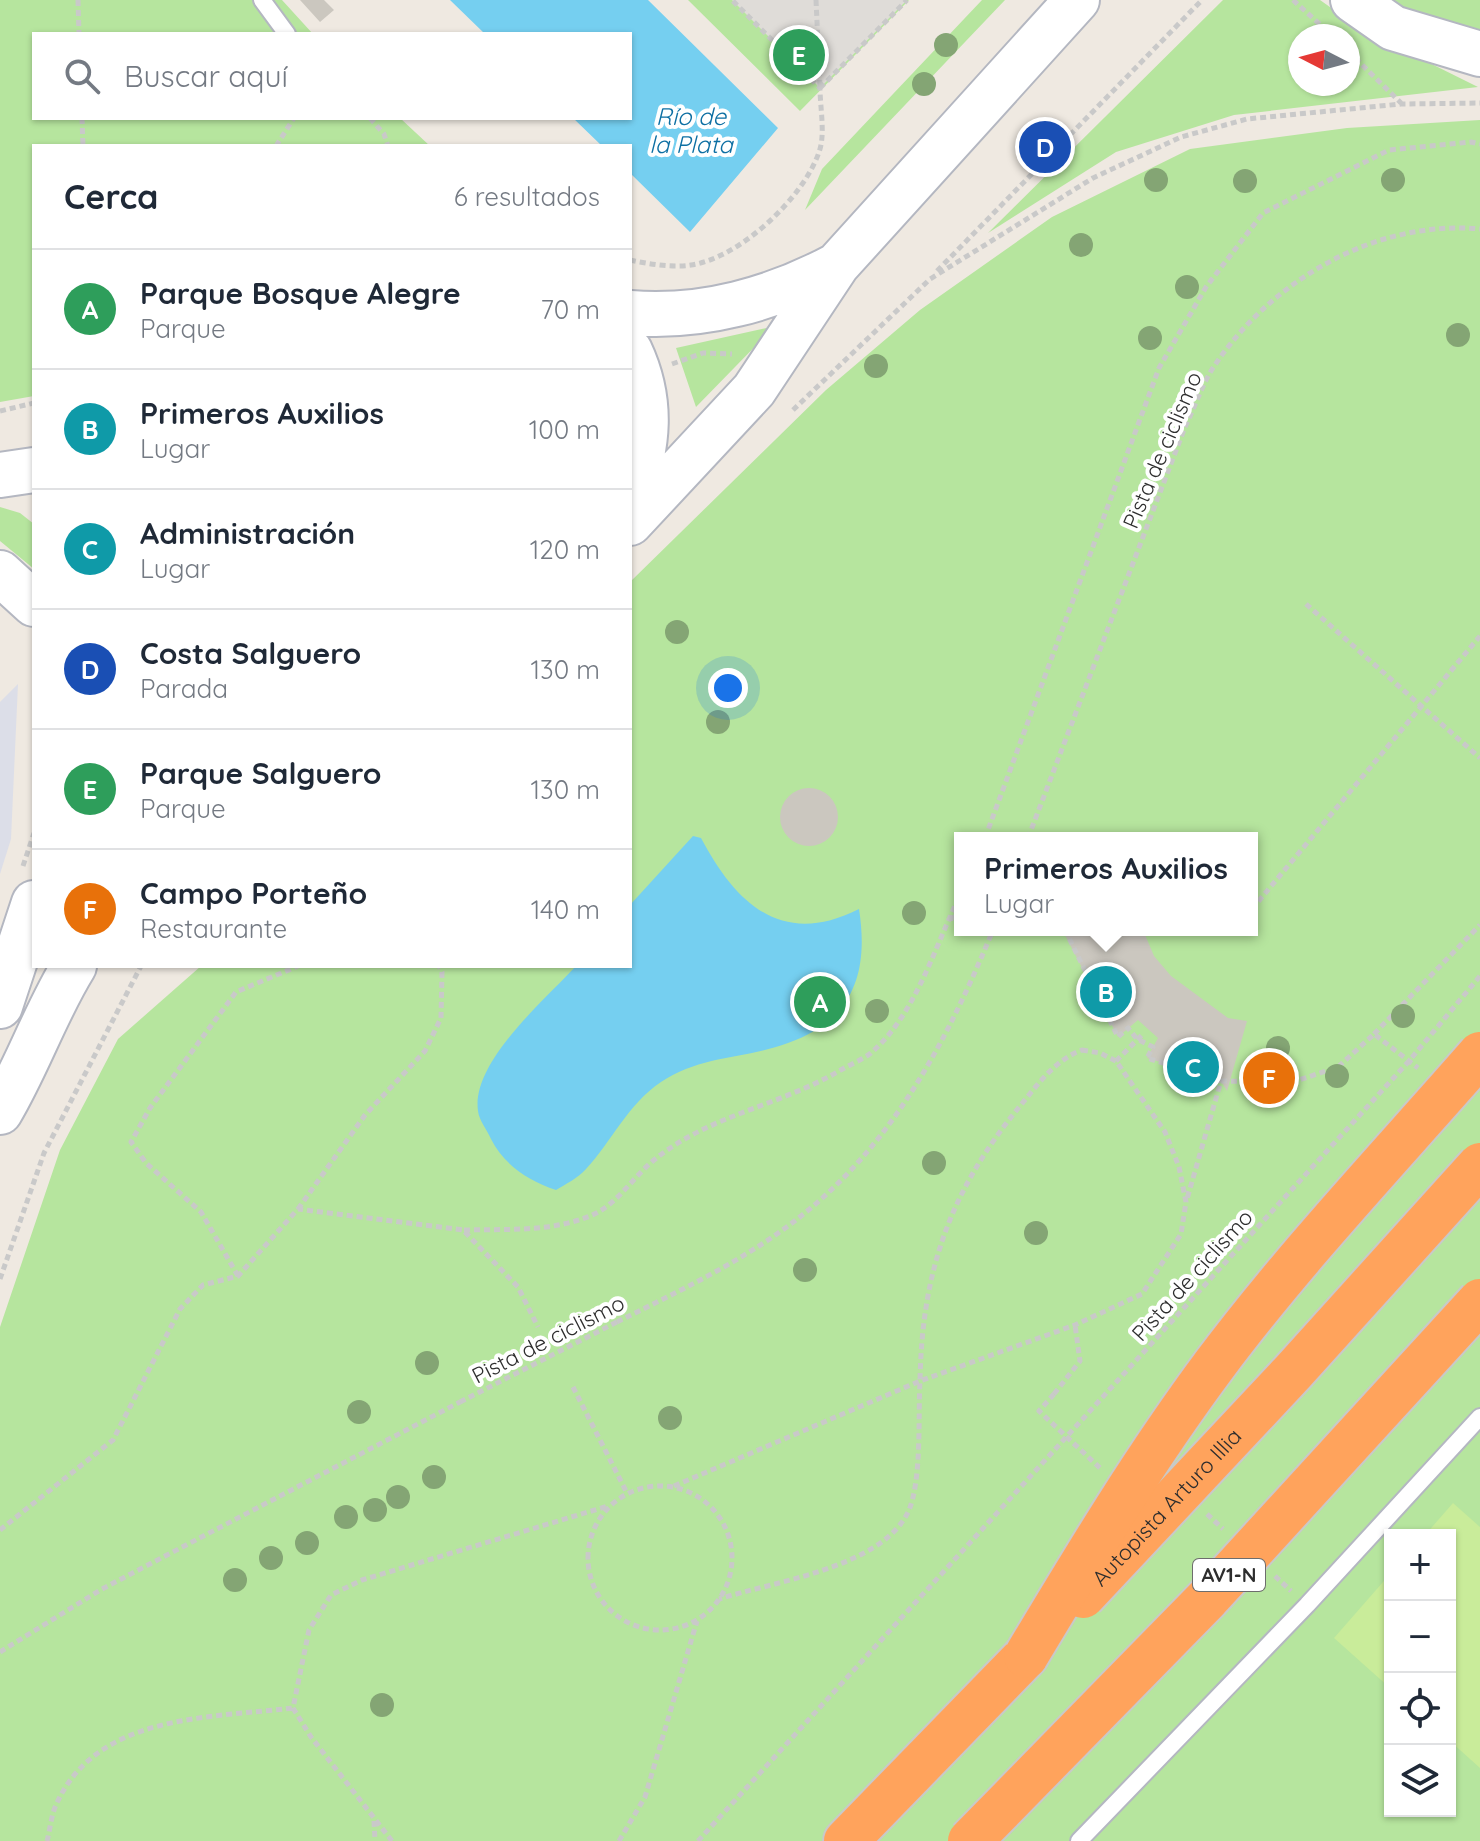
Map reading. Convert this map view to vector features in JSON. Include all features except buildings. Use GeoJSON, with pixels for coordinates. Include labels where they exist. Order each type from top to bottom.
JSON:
{"type":"FeatureCollection","features":[{"type":"Feature","properties":{"kind":"highway"},"geometry":{"type":"LineString","coordinates":[[1026,1656],[1110,1515],[1216,1363],[1286,1275],[1480,1054]]}},
{"type":"Feature","properties":{"kind":"highway","name":"Autopista Arturo Illia"},"geometry":{"type":"LineString","coordinates":[[846,1841],[1026,1656],[1293,1372],[1480,1165]]}},
{"type":"Feature","properties":{"kind":"highway","name":"AV1-N"},"geometry":{"type":"LineString","coordinates":[[970,1841],[1208,1598],[1480,1301]]}},
{"type":"Feature","properties":{"kind":"main road"},"geometry":{"type":"LineString","coordinates":[[632,521],[754,390],[837,265],[1077,0]]}},
{"type":"Feature","properties":{"kind":"main road"},"geometry":{"type":"LineString","coordinates":[[1353,0],[1393,28],[1480,54]]}},
{"type":"Feature","properties":{"kind":"main road"},"geometry":{"type":"LineString","coordinates":[[632,313],[698,312],[759,299],[837,265]]}},
{"type":"Feature","properties":{"kind":"main road"},"geometry":{"type":"LineString","coordinates":[[632,491],[642,466],[647,427],[647,397],[636,363]]}},
{"type":"Feature","properties":{"kind":"main road"},"geometry":{"type":"LineString","coordinates":[[0,475],[32,470]]}},
{"type":"Feature","properties":{"kind":"main road"},"geometry":{"type":"LineString","coordinates":[[0,573],[32,602]]}},
{"type":"Feature","properties":{"kind":"main road"},"geometry":{"type":"LineString","coordinates":[[0,1006],[32,909]]}},
{"type":"Feature","properties":{"kind":"main road"},"geometry":{"type":"LineString","coordinates":[[0,1112],[23,1073],[52,1001],[73,968]]}},
{"type":"Feature","properties":{"kind":"lane"},"geometry":{"type":"LineString","coordinates":[[262,0],[286,32]]}},
{"type":"Feature","properties":{"kind":"lane"},"geometry":{"type":"LineString","coordinates":[[1079,1841],[1307,1605],[1480,1417]]}},
{"type":"Feature","properties":{"kind":"path"},"geometry":{"type":"LineString","coordinates":[[78,0],[79,32]]}},
{"type":"Feature","properties":{"kind":"path"},"geometry":{"type":"LineString","coordinates":[[732,0],[820,88]]}},
{"type":"Feature","properties":{"kind":"path"},"geometry":{"type":"LineString","coordinates":[[632,260],[691,265],[743,242],[774,219],[797,192],[820,149],[816,0]]}},
{"type":"Feature","properties":{"kind":"path"},"geometry":{"type":"LineString","coordinates":[[820,88],[907,0]]}},
{"type":"Feature","properties":{"kind":"path"},"geometry":{"type":"LineString","coordinates":[[793,410],[930,279],[1202,0]]}},
{"type":"Feature","properties":{"kind":"path"},"geometry":{"type":"LineString","coordinates":[[1293,0],[1320,24]]}},
{"type":"Feature","properties":{"kind":"path"},"geometry":{"type":"LineString","coordinates":[[1360,63],[1401,104]]}},
{"type":"Feature","properties":{"kind":"path"},"geometry":{"type":"LineString","coordinates":[[930,279],[1093,178],[1181,137],[1247,119],[1401,104],[1480,103]]}},
{"type":"Feature","properties":{"kind":"path"},"geometry":{"type":"LineString","coordinates":[[82,120],[83,144]]}},
{"type":"Feature","properties":{"kind":"path"},"geometry":{"type":"LineString","coordinates":[[277,144],[293,120]]}},
{"type":"Feature","properties":{"kind":"path"},"geometry":{"type":"LineString","coordinates":[[372,120],[384,134],[387,144]]}},
{"type":"Feature","properties":{"kind":"path"},"geometry":{"type":"LineString","coordinates":[[987,832],[1159,368],[1206,287],[1263,213],[1389,150],[1471,142],[1480,144]]}},
{"type":"Feature","properties":{"kind":"path","name":"Pista de ciclismo"},"geometry":{"type":"LineString","coordinates":[[1030,832],[1185,427],[1211,373],[1243,329],[1283,291],[1340,257],[1378,241],[1423,231],[1480,229]]}},
{"type":"Feature","properties":{"kind":"path"},"geometry":{"type":"LineString","coordinates":[[636,363],[703,353],[739,354]]}},
{"type":"Feature","properties":{"kind":"path"},"geometry":{"type":"LineString","coordinates":[[0,411],[32,403]]}},
{"type":"Feature","properties":{"kind":"path"},"geometry":{"type":"LineString","coordinates":[[1306,604],[1480,758]]}},
{"type":"Feature","properties":{"kind":"path"},"geometry":{"type":"LineString","coordinates":[[1258,902],[1480,636]]}},
{"type":"Feature","properties":{"kind":"path"},"geometry":{"type":"LineString","coordinates":[[298,1209],[463,1230],[554,1227],[593,1215],[621,1194],[653,1160],[692,1134],[729,1115],[824,1080],[871,1053],[915,997],[954,912]]}},
{"type":"Feature","properties":{"kind":"path"},"geometry":{"type":"LineString","coordinates":[[1068,936],[1118,1037],[1128,1028],[1153,1047],[1147,1058],[1221,1081],[1293,1082],[1338,1067],[1480,925]]}},
{"type":"Feature","properties":{"kind":"path","name":"Pista de ciclismo"},"geometry":{"type":"LineString","coordinates":[[0,1652],[102,1589],[752,1249],[806,1212],[854,1168],[900,1112],[936,1054],[990,936]]}},
{"type":"Feature","properties":{"kind":"path"},"geometry":{"type":"LineString","coordinates":[[0,1279],[44,1153],[140,968]]}},
{"type":"Feature","properties":{"kind":"path"},"geometry":{"type":"LineString","coordinates":[[238,1276],[201,1212],[146,1163],[131,1142],[150,1108],[236,992],[293,968]]}},
{"type":"Feature","properties":{"kind":"path"},"geometry":{"type":"LineString","coordinates":[[0,1530],[113,1440],[180,1309],[203,1285],[238,1276],[298,1209],[365,1115],[425,1051],[441,1018],[440,968]]}},
{"type":"Feature","properties":{"kind":"path","name":"Pista de ciclismo"},"geometry":{"type":"LineString","coordinates":[[698,1841],[1409,1061],[1480,976]]}},
{"type":"Feature","properties":{"kind":"path"},"geometry":{"type":"LineString","coordinates":[[1374,1034],[1421,1070]]}},
{"type":"Feature","properties":{"kind":"path"},"geometry":{"type":"LineString","coordinates":[[1116,1061],[1140,1037]]}},
{"type":"Feature","properties":{"kind":"path"},"geometry":{"type":"LineString","coordinates":[[719,1599],[850,1561],[873,1551],[893,1535],[910,1508],[921,1325],[930,1274],[963,1185],[1000,1130],[1066,1056],[1082,1050],[1100,1053],[1116,1061],[1165,1132],[1179,1167],[1186,1202]]}},
{"type":"Feature","properties":{"kind":"path"},"geometry":{"type":"LineString","coordinates":[[674,1486],[920,1381],[1075,1325],[1142,1294],[1181,1234],[1186,1202],[1221,1081]]}},
{"type":"Feature","properties":{"kind":"path"},"geometry":{"type":"LineString","coordinates":[[463,1230],[518,1287],[538,1327]]}},
{"type":"Feature","properties":{"kind":"path"},"geometry":{"type":"LineString","coordinates":[[1075,1325],[1080,1361],[1039,1411],[1101,1469],[1109,1459]]}},
{"type":"Feature","properties":{"kind":"path"},"geometry":{"type":"LineString","coordinates":[[573,1387],[627,1493]]}},
{"type":"Feature","properties":{"kind":"path"},"geometry":{"type":"LineString","coordinates":[[392,1841],[373,1820],[293,1708],[309,1630],[331,1595],[362,1580],[608,1506],[627,1493],[650,1485],[674,1486],[696,1495],[714,1510],[727,1530],[732,1553],[729,1577],[719,1599],[697,1620],[676,1629],[653,1630],[630,1624],[610,1611],[596,1593],[588,1571],[588,1548],[595,1525],[608,1506]]}},
{"type":"Feature","properties":{"kind":"path"},"geometry":{"type":"LineString","coordinates":[[1205,1513],[1228,1533]]}},
{"type":"Feature","properties":{"kind":"path"},"geometry":{"type":"LineString","coordinates":[[1273,1574],[1307,1605]]}},
{"type":"Feature","properties":{"kind":"path"},"geometry":{"type":"LineString","coordinates":[[619,1841],[645,1797],[697,1620]]}},
{"type":"Feature","properties":{"kind":"path"},"geometry":{"type":"LineString","coordinates":[[47,1841],[56,1806],[74,1777],[97,1752],[127,1736],[177,1720],[293,1708]]}},
{"type":"Feature","properties":{"kind":"path"},"geometry":{"type":"LineString","coordinates":[[373,1820],[375,1841]]}},
{"type":"Feature","properties":{"kind":"shaded area"},"geometry":{"type":"Polygon","coordinates":[[[732,0],[907,0],[820,88],[732,0]]]}},
{"type":"Feature","properties":{"kind":"shaded area"},"geometry":{"type":"Polygon","coordinates":[[[18,684],[11,839],[0,874],[0,702],[18,684]]]}},
{"type":"Feature","properties":{"kind":"green space"},"geometry":{"type":"Polygon","coordinates":[[[0,0],[282,0],[311,32],[32,32],[32,120],[402,120],[428,144],[32,144],[32,396],[0,402],[0,0]]]}},
{"type":"Feature","properties":{"kind":"green space"},"geometry":{"type":"Polygon","coordinates":[[[688,0],[909,0],[800,111],[688,0]]]}},
{"type":"Feature","properties":{"kind":"green space"},"geometry":{"type":"Polygon","coordinates":[[[982,0],[1005,0],[805,210],[822,169],[982,0]]]}},
{"type":"Feature","properties":{"kind":"green space"},"geometry":{"type":"Polygon","coordinates":[[[1223,0],[1320,0],[1354,24],[1288,24],[1288,96],[1360,96],[1360,28],[1478,87],[1234,115],[1116,152],[988,233],[1223,0]]]}},
{"type":"Feature","properties":{"kind":"green space"},"geometry":{"type":"Polygon","coordinates":[[[1377,0],[1480,0],[1480,34],[1377,0]]]}},
{"type":"Feature","properties":{"kind":"green space"},"geometry":{"type":"Polygon","coordinates":[[[1480,120],[1480,1841],[0,1841],[0,1327],[60,1150],[118,1039],[199,968],[632,968],[632,580],[826,390],[920,310],[1052,217],[1190,149],[1347,128],[1480,120]]]}},
{"type":"Feature","properties":{"kind":"green space"},"geometry":{"type":"Polygon","coordinates":[[[775,326],[696,407],[676,348],[775,326]]]}},
{"type":"Feature","properties":{"kind":"green space"},"geometry":{"type":"Polygon","coordinates":[[[0,507],[20,513],[32,522],[32,567],[0,541],[0,507]]]}},
{"type":"Feature","properties":{"kind":"green space"},"geometry":{"type":"Polygon","coordinates":[[[1453,1503],[1480,1527],[1480,1768],[1456,1746],[1456,1529],[1430,1529],[1453,1503]]]}},
{"type":"Feature","properties":{"kind":"green space"},"geometry":{"type":"Polygon","coordinates":[[[1384,1581],[1384,1683],[1334,1638],[1384,1581]]]}},
{"type":"Feature","properties":{"kind":"water","name":"Río de la Plata"},"geometry":{"type":"Polygon","coordinates":[[[450,0],[648,0],[778,128],[690,232],[632,175],[632,144],[600,144],[575,120],[632,120],[632,32],[483,32],[450,0]]]}},
{"type":"Feature","properties":{"kind":"water"},"geometry":{"type":"Polygon","coordinates":[[[693,836],[701,838],[730,882],[746,900],[764,913],[784,921],[807,924],[832,920],[859,909],[861,954],[858,973],[842,1007],[810,1033],[772,1048],[707,1062],[661,1082],[639,1101],[583,1172],[556,1190],[527,1177],[503,1157],[481,1121],[479,1092],[486,1072],[513,1033],[574,968],[632,968],[632,903],[693,836]]]}},
{"type":"Feature","properties":{"kind":"place","name":"Parque Salguero"},"geometry":{"type":"Point","coordinates":[799,55]}},
{"type":"Feature","properties":{"kind":"place","name":"Costa Salguero"},"geometry":{"type":"Point","coordinates":[1045,147]}},
{"type":"Feature","properties":{"kind":"place","name":"Primeros Auxilios"},"geometry":{"type":"Point","coordinates":[1106,992]}},
{"type":"Feature","properties":{"kind":"place","name":"Parque Bosque Alegre"},"geometry":{"type":"Point","coordinates":[820,1002]}},
{"type":"Feature","properties":{"kind":"place","name":"Administración"},"geometry":{"type":"Point","coordinates":[1193,1067]}},
{"type":"Feature","properties":{"kind":"place","name":"Campo Porteño"},"geometry":{"type":"Point","coordinates":[1269,1078]}}]}
